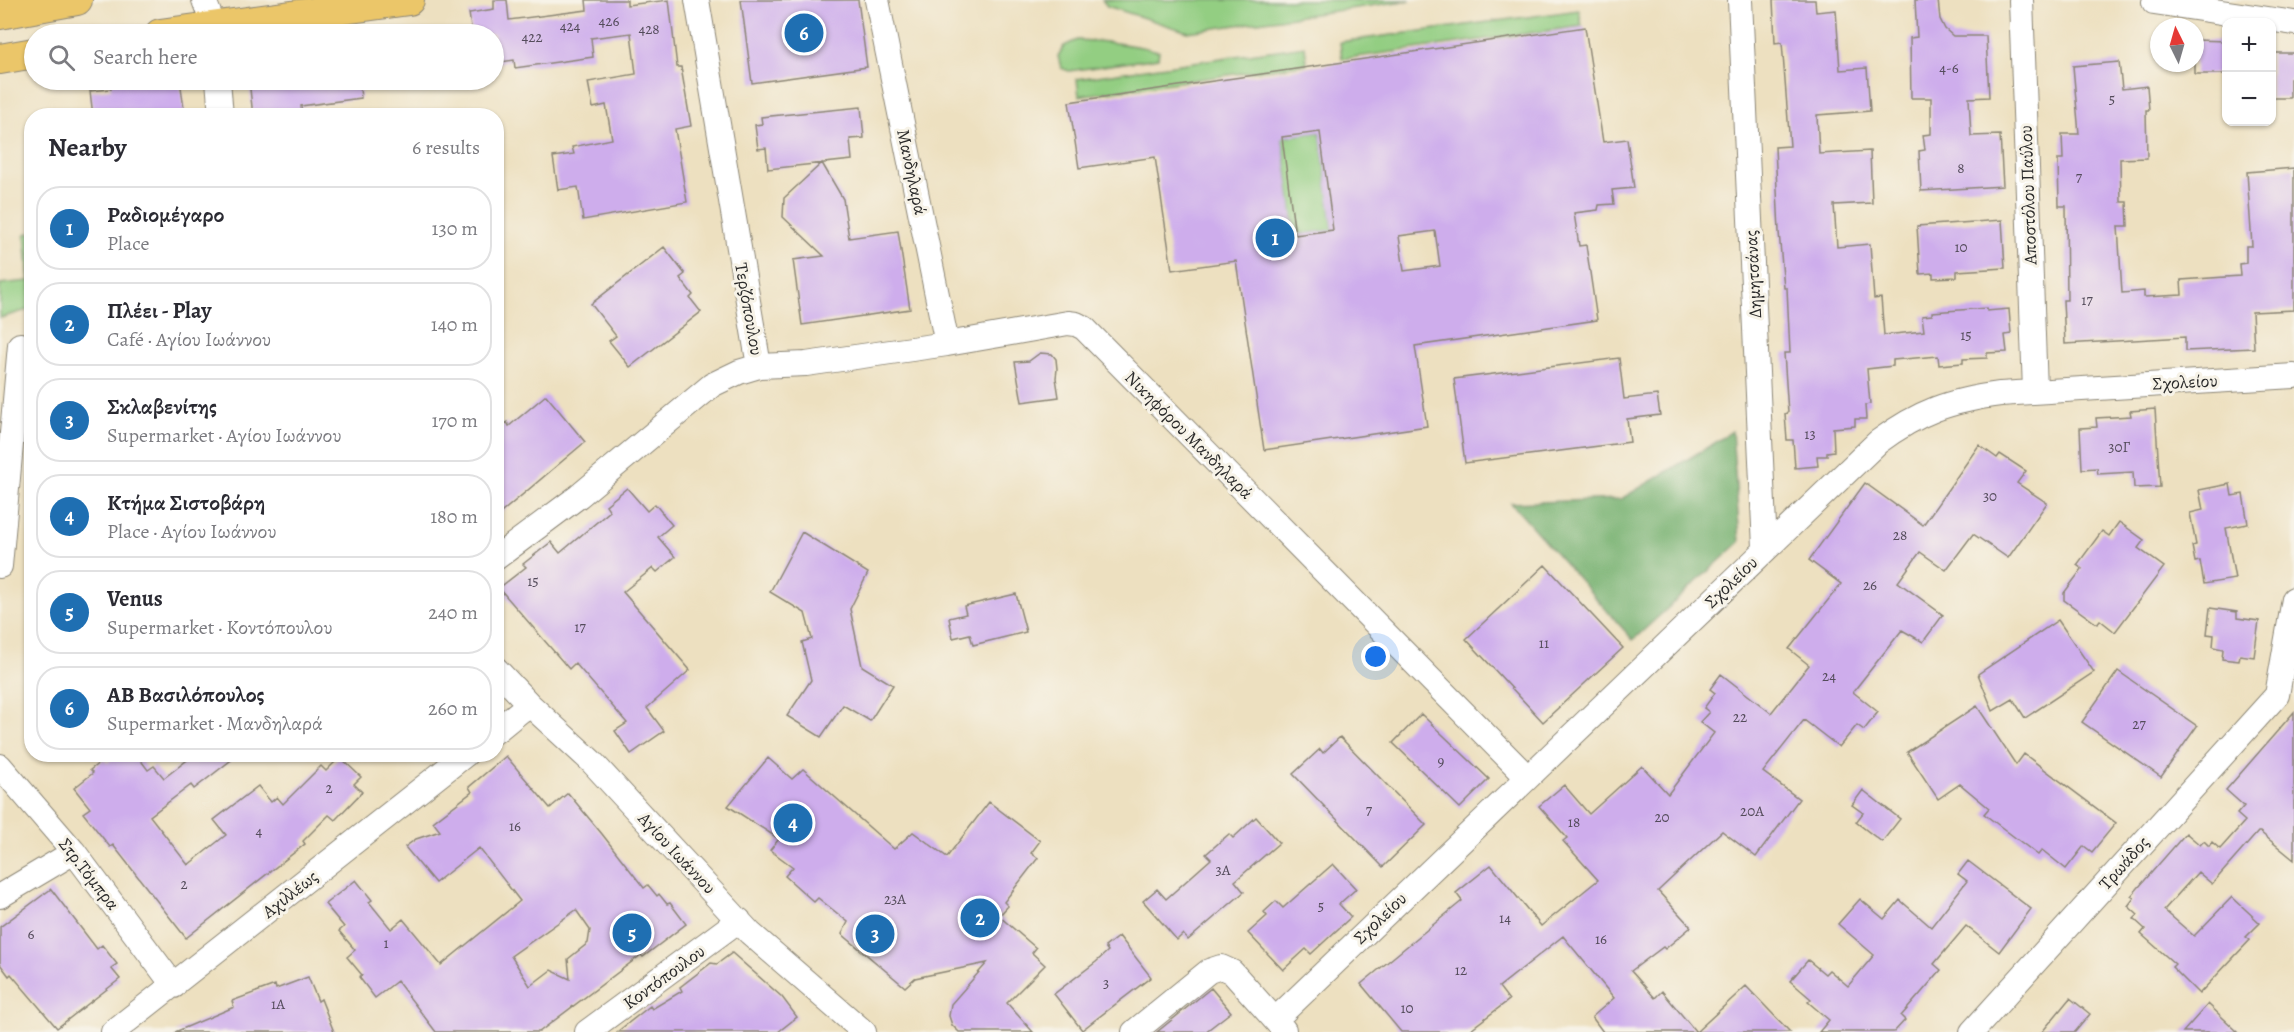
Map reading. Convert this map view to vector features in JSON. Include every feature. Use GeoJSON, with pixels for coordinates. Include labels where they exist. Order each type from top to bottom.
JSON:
{"type":"FeatureCollection","features":[{"type":"Feature","properties":{"kind":"main road"},"geometry":{"type":"LineString","coordinates":[[0,14],[77,0]]}},
{"type":"Feature","properties":{"kind":"main road"},"geometry":{"type":"LineString","coordinates":[[196,24],[211,20],[409,0]]}},
{"type":"Feature","properties":{"kind":"main road"},"geometry":{"type":"LineString","coordinates":[[0,58],[24,54]]}},
{"type":"Feature","properties":{"kind":"street","name":"Τερζόπουλου"},"geometry":{"type":"LineString","coordinates":[[504,552],[579,496],[712,385],[739,372],[759,366],[697,0]]}},
{"type":"Feature","properties":{"kind":"street","name":"Μανδηλαρά"},"geometry":{"type":"LineString","coordinates":[[877,0],[947,344]]}},
{"type":"Feature","properties":{"kind":"street","name":"Δημητσάνας"},"geometry":{"type":"LineString","coordinates":[[1740,0],[1765,548]]}},
{"type":"Feature","properties":{"kind":"street","name":"Αποστόλου Παύλου"},"geometry":{"type":"LineString","coordinates":[[2021,0],[2035,391]]}},
{"type":"Feature","properties":{"kind":"street"},"geometry":{"type":"LineString","coordinates":[[2154,2],[2294,23]]}},
{"type":"Feature","properties":{"kind":"street"},"geometry":{"type":"LineString","coordinates":[[219,90],[220,108]]}},
{"type":"Feature","properties":{"kind":"street","name":"Νικηφόρου Μανδηλαρά"},"geometry":{"type":"LineString","coordinates":[[759,366],[806,364],[947,344],[1068,322],[1084,328],[1527,777]]}},
{"type":"Feature","properties":{"kind":"street"},"geometry":{"type":"LineString","coordinates":[[0,566],[17,346]]}},
{"type":"Feature","properties":{"kind":"street","name":"Σχολείου"},"geometry":{"type":"LineString","coordinates":[[1134,1032],[1209,971],[1221,967],[1232,972],[1281,1025],[1527,777],[1765,548],[1878,442],[1898,427],[1941,406],[1965,399],[2035,391],[2294,376]]}},
{"type":"Feature","properties":{"kind":"street"},"geometry":{"type":"LineString","coordinates":[[2285,700],[2294,598]]}},
{"type":"Feature","properties":{"kind":"street","name":"Αγίου Ιωάννου"},"geometry":{"type":"LineString","coordinates":[[504,677],[592,762],[739,921],[864,1032]]}},
{"type":"Feature","properties":{"kind":"street","name":"Τρωάδος"},"geometry":{"type":"LineString","coordinates":[[1972,1032],[2285,700]]}},
{"type":"Feature","properties":{"kind":"street"},"geometry":{"type":"LineString","coordinates":[[504,725],[530,704]]}},
{"type":"Feature","properties":{"kind":"street","name":"Αχιλλέως"},"geometry":{"type":"LineString","coordinates":[[113,1032],[456,762]]}},
{"type":"Feature","properties":{"kind":"street","name":"Στρ.Τόμπρα"},"geometry":{"type":"LineString","coordinates":[[0,766],[74,852],[174,986]]}},
{"type":"Feature","properties":{"kind":"street"},"geometry":{"type":"LineString","coordinates":[[0,896],[74,852]]}},
{"type":"Feature","properties":{"kind":"street","name":"Κοντόπουλου"},"geometry":{"type":"LineString","coordinates":[[587,1032],[739,921]]}},
{"type":"Feature","properties":{"kind":"green space"},"geometry":{"type":"Polygon","coordinates":[[[1102,0],[1411,0],[1188,32],[1107,6],[1102,0]]]}},
{"type":"Feature","properties":{"kind":"green space"},"geometry":{"type":"Polygon","coordinates":[[[1579,10],[1582,26],[1342,59],[1340,42],[1579,10]]]}},
{"type":"Feature","properties":{"kind":"green space"},"geometry":{"type":"Polygon","coordinates":[[[1077,40],[1118,43],[1159,51],[1158,58],[1069,71],[1061,68],[1058,56],[1064,46],[1077,40]]]}},
{"type":"Feature","properties":{"kind":"green space"},"geometry":{"type":"Polygon","coordinates":[[[1305,46],[1307,64],[1079,96],[1077,79],[1305,46]]]}},
{"type":"Feature","properties":{"kind":"green space"},"geometry":{"type":"Polygon","coordinates":[[[1320,132],[1333,230],[1295,235],[1282,137],[1320,132]]]}},
{"type":"Feature","properties":{"kind":"green space"},"geometry":{"type":"Polygon","coordinates":[[[24,282],[24,311],[0,318],[0,284],[24,282]]]}},
{"type":"Feature","properties":{"kind":"green space"},"geometry":{"type":"Polygon","coordinates":[[[1732,431],[1740,542],[1633,640],[1511,503],[1621,499],[1732,431]]]}},
{"type":"Feature","properties":{"kind":"building"},"geometry":{"type":"Polygon","coordinates":[[[494,0],[507,0],[509,20],[587,10],[586,0],[627,0],[627,5],[669,0],[677,67],[681,67],[691,126],[675,129],[687,202],[583,220],[578,187],[558,190],[553,157],[574,154],[572,147],[612,139],[606,105],[593,108],[588,82],[636,74],[631,33],[591,38],[593,57],[515,68],[514,60],[504,62],[504,24],[471,24],[469,13],[494,9],[494,0]]]}},
{"type":"Feature","properties":{"kind":"building"},"geometry":{"type":"Polygon","coordinates":[[[741,0],[858,0],[867,67],[752,83],[741,0]]]}},
{"type":"Feature","properties":{"kind":"building"},"geometry":{"type":"Polygon","coordinates":[[[1773,0],[1815,0],[1816,12],[1836,10],[1840,70],[1867,68],[1870,111],[1817,115],[1819,154],[1870,151],[1872,203],[1834,205],[1837,247],[1870,244],[1874,299],[1881,298],[1884,335],[1924,331],[1922,316],[1932,315],[1932,312],[1987,308],[1987,311],[2009,309],[2011,334],[2005,335],[2007,352],[1987,353],[1987,358],[1963,359],[1963,363],[1939,365],[1938,356],[1893,360],[1893,366],[1867,369],[1870,404],[1865,405],[1866,419],[1855,419],[1855,426],[1833,428],[1834,451],[1827,452],[1827,456],[1817,456],[1818,466],[1795,468],[1793,440],[1787,440],[1785,414],[1788,413],[1784,353],[1790,353],[1787,288],[1784,288],[1779,232],[1775,147],[1790,146],[1782,42],[1775,43],[1773,0]]]}},
{"type":"Feature","properties":{"kind":"building"},"geometry":{"type":"Polygon","coordinates":[[[1915,0],[1938,0],[1940,19],[1945,29],[1953,36],[1986,36],[1989,97],[1969,98],[1971,136],[2000,135],[2003,186],[1921,191],[1919,151],[1925,150],[1923,135],[1931,134],[1931,98],[1911,98],[1910,38],[1917,37],[1915,0]]]}},
{"type":"Feature","properties":{"kind":"building"},"geometry":{"type":"Polygon","coordinates":[[[1585,27],[1603,142],[1627,139],[1634,188],[1612,190],[1614,204],[1599,205],[1598,210],[1574,213],[1579,246],[1586,245],[1597,320],[1415,346],[1427,426],[1264,450],[1236,261],[1172,270],[1155,157],[1079,168],[1069,102],[1585,27]],[[1320,132],[1282,137],[1295,235],[1333,230],[1320,132]],[[1435,231],[1399,236],[1404,271],[1440,266],[1435,231]]]}},
{"type":"Feature","properties":{"kind":"building"},"geometry":{"type":"Polygon","coordinates":[[[2204,40],[2222,41],[2222,74],[2195,74],[2195,72],[2204,72],[2204,40]]]}},
{"type":"Feature","properties":{"kind":"building"},"geometry":{"type":"Polygon","coordinates":[[[2276,53],[2294,53],[2294,79],[2290,79],[2290,98],[2276,98],[2276,53]]]}},
{"type":"Feature","properties":{"kind":"building"},"geometry":{"type":"Polygon","coordinates":[[[2119,62],[2122,89],[2147,86],[2149,110],[2146,110],[2147,158],[2120,159],[2121,202],[2127,202],[2128,226],[2118,226],[2122,293],[2144,291],[2144,297],[2182,295],[2181,280],[2240,276],[2239,264],[2246,263],[2246,246],[2252,246],[2247,172],[2294,168],[2294,310],[2252,312],[2254,348],[2185,351],[2185,337],[2065,344],[2063,300],[2067,300],[2066,206],[2059,206],[2058,159],[2063,159],[2062,134],[2079,134],[2073,66],[2119,62]]]}},
{"type":"Feature","properties":{"kind":"building"},"geometry":{"type":"Polygon","coordinates":[[[181,90],[184,108],[92,108],[90,91],[181,90]]]}},
{"type":"Feature","properties":{"kind":"building"},"geometry":{"type":"Polygon","coordinates":[[[250,90],[360,90],[361,98],[301,106],[301,108],[252,108],[250,90]]]}},
{"type":"Feature","properties":{"kind":"building"},"geometry":{"type":"Polygon","coordinates":[[[861,107],[864,138],[850,139],[852,160],[768,169],[766,148],[758,149],[755,125],[762,124],[761,117],[861,107]]]}},
{"type":"Feature","properties":{"kind":"building"},"geometry":{"type":"Polygon","coordinates":[[[822,163],[843,199],[849,238],[898,231],[910,309],[802,325],[793,260],[824,256],[783,217],[784,198],[822,163]]]}},
{"type":"Feature","properties":{"kind":"building"},"geometry":{"type":"Polygon","coordinates":[[[2002,220],[2005,268],[1957,271],[1957,277],[1933,278],[1933,273],[1920,274],[1917,226],[2002,220]]]}},
{"type":"Feature","properties":{"kind":"building"},"geometry":{"type":"Polygon","coordinates":[[[664,247],[685,274],[680,278],[693,295],[690,298],[701,312],[630,367],[609,341],[616,336],[591,304],[664,247]]]}},
{"type":"Feature","properties":{"kind":"building"},"geometry":{"type":"Polygon","coordinates":[[[1040,353],[1052,354],[1056,359],[1059,397],[1022,402],[1015,362],[1029,361],[1040,353]]]}},
{"type":"Feature","properties":{"kind":"building"},"geometry":{"type":"Polygon","coordinates":[[[1619,358],[1624,399],[1657,395],[1660,415],[1627,419],[1630,442],[1465,463],[1454,379],[1619,358]]]}},
{"type":"Feature","properties":{"kind":"building"},"geometry":{"type":"Polygon","coordinates":[[[546,395],[585,442],[504,510],[504,424],[507,422],[509,426],[546,395]]]}},
{"type":"Feature","properties":{"kind":"building"},"geometry":{"type":"Polygon","coordinates":[[[2155,409],[2160,487],[2134,488],[2133,472],[2098,474],[2097,468],[2082,469],[2080,428],[2097,427],[2096,418],[2131,416],[2130,411],[2155,409]]]}},
{"type":"Feature","properties":{"kind":"building"},"geometry":{"type":"Polygon","coordinates":[[[1979,445],[1997,458],[2000,454],[2026,471],[2017,483],[2047,503],[2008,558],[1973,534],[1946,570],[1920,552],[1898,582],[1943,615],[1923,642],[1902,630],[1853,692],[1878,712],[1864,730],[1857,725],[1839,747],[1804,720],[1763,772],[1799,799],[1756,857],[1722,831],[1658,891],[1691,927],[1665,949],[1663,947],[1631,971],[1655,998],[1662,991],[1696,1032],[1603,1032],[1592,1017],[1614,998],[1563,936],[1499,987],[1509,1000],[1467,1032],[1401,1032],[1361,984],[1462,901],[1456,893],[1491,865],[1541,926],[1598,880],[1563,841],[1567,838],[1539,806],[1564,785],[1589,814],[1642,766],[1668,794],[1714,733],[1700,722],[1709,712],[1704,708],[1715,693],[1710,689],[1721,674],[1771,713],[1809,665],[1789,649],[1841,584],[1809,560],[1865,483],[1923,525],[1979,445]]]}},
{"type":"Feature","properties":{"kind":"building"},"geometry":{"type":"Polygon","coordinates":[[[2230,484],[2232,496],[2243,494],[2248,524],[2226,528],[2235,579],[2204,584],[2200,561],[2195,562],[2192,546],[2196,545],[2190,513],[2203,510],[2199,490],[2230,484]]]}},
{"type":"Feature","properties":{"kind":"building"},"geometry":{"type":"Polygon","coordinates":[[[627,488],[647,511],[655,504],[672,525],[658,537],[675,557],[657,572],[653,568],[623,592],[690,670],[647,708],[664,731],[631,754],[615,731],[627,723],[575,663],[569,669],[504,594],[504,584],[526,567],[523,564],[551,542],[560,553],[610,511],[606,505],[627,488]]]}},
{"type":"Feature","properties":{"kind":"building"},"geometry":{"type":"Polygon","coordinates":[[[2119,522],[2144,540],[2138,548],[2164,567],[2115,632],[2100,620],[2097,624],[2064,600],[2064,593],[2082,569],[2077,565],[2102,531],[2109,536],[2119,522]]]}},
{"type":"Feature","properties":{"kind":"building"},"geometry":{"type":"Polygon","coordinates":[[[802,532],[868,573],[850,609],[862,666],[893,685],[870,721],[843,705],[821,737],[787,716],[811,680],[802,642],[812,639],[805,613],[770,592],[802,532]]]}},
{"type":"Feature","properties":{"kind":"building"},"geometry":{"type":"Polygon","coordinates":[[[1545,565],[1623,648],[1543,722],[1466,639],[1545,565]]]}},
{"type":"Feature","properties":{"kind":"building"},"geometry":{"type":"Polygon","coordinates":[[[1016,594],[1026,632],[973,645],[970,634],[953,638],[949,618],[966,614],[964,606],[1016,594]]]}},
{"type":"Feature","properties":{"kind":"building"},"geometry":{"type":"Polygon","coordinates":[[[2210,608],[2237,612],[2237,618],[2259,621],[2254,657],[2240,655],[2239,661],[2222,659],[2223,649],[2213,647],[2214,635],[2207,634],[2210,608]]]}},
{"type":"Feature","properties":{"kind":"building"},"geometry":{"type":"Polygon","coordinates":[[[2058,620],[2094,672],[2025,718],[2013,699],[1993,711],[1978,674],[2058,620]]]}},
{"type":"Feature","properties":{"kind":"building"},"geometry":{"type":"Polygon","coordinates":[[[2118,671],[2197,726],[2161,777],[2082,722],[2118,671]]]}},
{"type":"Feature","properties":{"kind":"building"},"geometry":{"type":"Polygon","coordinates":[[[1977,706],[2016,765],[2024,754],[2116,823],[2092,852],[2084,846],[2066,869],[2042,850],[2038,855],[1984,814],[1989,808],[1960,784],[1938,799],[1907,752],[1977,706]]]}},
{"type":"Feature","properties":{"kind":"building"},"geometry":{"type":"Polygon","coordinates":[[[2294,712],[2294,860],[2258,832],[2212,884],[2198,872],[2164,910],[2194,936],[2232,897],[2260,923],[2246,937],[2250,940],[2199,994],[2172,967],[2175,964],[2141,934],[2145,929],[2134,919],[2138,915],[2128,906],[2134,898],[2131,896],[2186,833],[2200,845],[2204,841],[2209,846],[2212,842],[2220,849],[2245,821],[2237,814],[2244,806],[2226,790],[2294,712]]]}},
{"type":"Feature","properties":{"kind":"building"},"geometry":{"type":"Polygon","coordinates":[[[1421,714],[1489,779],[1460,808],[1393,743],[1421,714]]]}},
{"type":"Feature","properties":{"kind":"building"},"geometry":{"type":"Polygon","coordinates":[[[1340,737],[1426,825],[1383,867],[1293,774],[1320,749],[1323,753],[1340,737]]]}},
{"type":"Feature","properties":{"kind":"building"},"geometry":{"type":"Polygon","coordinates":[[[506,756],[550,808],[568,793],[644,888],[648,885],[657,896],[659,894],[667,904],[670,903],[686,924],[539,1032],[436,1032],[397,981],[375,998],[359,977],[362,975],[347,957],[355,950],[339,931],[344,927],[325,904],[356,880],[372,900],[369,902],[391,929],[403,919],[441,965],[520,901],[479,848],[435,883],[405,847],[416,839],[440,831],[433,822],[472,792],[469,787],[499,762],[504,762],[506,756]],[[576,910],[511,956],[530,986],[551,970],[570,979],[568,959],[588,943],[590,930],[576,910]]]}},
{"type":"Feature","properties":{"kind":"building"},"geometry":{"type":"Polygon","coordinates":[[[768,758],[792,779],[803,769],[894,849],[913,832],[947,857],[989,802],[1040,841],[1031,853],[1038,858],[1004,902],[1008,906],[999,916],[1036,948],[1032,953],[1045,965],[1007,1003],[1033,1032],[959,1032],[952,1025],[949,1016],[951,1004],[987,963],[915,978],[905,987],[842,934],[848,922],[818,898],[814,902],[785,876],[793,867],[770,850],[779,839],[728,806],[768,758]]]}},
{"type":"Feature","properties":{"kind":"building"},"geometry":{"type":"Polygon","coordinates":[[[100,762],[142,762],[148,770],[154,766],[164,778],[185,762],[229,762],[194,789],[191,785],[150,816],[188,865],[226,835],[214,820],[258,786],[271,802],[277,797],[283,804],[321,766],[326,771],[335,762],[345,762],[361,777],[354,784],[362,792],[335,820],[329,815],[303,841],[305,844],[186,938],[113,845],[110,847],[83,813],[90,808],[74,788],[93,773],[90,770],[100,762]]]}},
{"type":"Feature","properties":{"kind":"building"},"geometry":{"type":"Polygon","coordinates":[[[1863,790],[1900,819],[1882,842],[1856,822],[1863,813],[1852,805],[1863,790]]]}},
{"type":"Feature","properties":{"kind":"building"},"geometry":{"type":"Polygon","coordinates":[[[1256,817],[1279,843],[1235,881],[1244,892],[1188,940],[1183,934],[1177,940],[1143,901],[1157,889],[1166,899],[1211,859],[1206,854],[1229,834],[1233,838],[1256,817]]]}},
{"type":"Feature","properties":{"kind":"building"},"geometry":{"type":"Polygon","coordinates":[[[1968,861],[2031,909],[1999,952],[1966,926],[1934,964],[1941,970],[1901,1016],[1905,1020],[1894,1032],[1819,1032],[1829,1020],[1808,1002],[1811,999],[1790,981],[1808,960],[1825,974],[1829,970],[1848,986],[1874,955],[1838,924],[1860,899],[1884,919],[1900,900],[1931,927],[1967,881],[1958,874],[1968,861]]]}},
{"type":"Feature","properties":{"kind":"building"},"geometry":{"type":"Polygon","coordinates":[[[1333,864],[1356,889],[1339,904],[1351,917],[1311,954],[1306,949],[1283,970],[1248,933],[1267,916],[1264,912],[1276,901],[1283,908],[1333,864]]]}},
{"type":"Feature","properties":{"kind":"building"},"geometry":{"type":"Polygon","coordinates":[[[51,889],[97,949],[102,945],[117,964],[111,968],[120,979],[57,1028],[0,964],[0,927],[51,889]]]}},
{"type":"Feature","properties":{"kind":"building"},"geometry":{"type":"Polygon","coordinates":[[[1119,936],[1151,977],[1082,1030],[1054,994],[1096,962],[1108,951],[1105,947],[1119,936]]]}},
{"type":"Feature","properties":{"kind":"building"},"geometry":{"type":"Polygon","coordinates":[[[732,953],[782,997],[797,1017],[778,1032],[617,1032],[650,1006],[652,1009],[682,991],[680,987],[711,963],[717,964],[732,953]]]}},
{"type":"Feature","properties":{"kind":"building"},"geometry":{"type":"Polygon","coordinates":[[[308,977],[318,1001],[321,999],[334,1032],[175,1032],[234,1007],[232,1001],[275,985],[276,989],[308,977]]]}},
{"type":"Feature","properties":{"kind":"building"},"geometry":{"type":"Polygon","coordinates":[[[1746,986],[1790,1032],[1696,1032],[1746,986]]]}},
{"type":"Feature","properties":{"kind":"building"},"geometry":{"type":"Polygon","coordinates":[[[1211,988],[1231,1012],[1205,1032],[1157,1032],[1211,988]]]}},
{"type":"Feature","properties":{"kind":"building"},"geometry":{"type":"Polygon","coordinates":[[[2070,998],[2090,1014],[2075,1032],[2042,1032],[2070,998]]]}},
{"type":"Feature","properties":{"kind":"building"},"geometry":{"type":"Polygon","coordinates":[[[2208,1004],[2238,1032],[2183,1032],[2208,1004]]]}},
{"type":"Feature","properties":{"kind":"place","name":"ΑΒ Βασιλόπουλος"},"geometry":{"type":"Point","coordinates":[804,33]}},
{"type":"Feature","properties":{"kind":"place","name":"Ραδιομέγαρο"},"geometry":{"type":"Point","coordinates":[1275,238]}},
{"type":"Feature","properties":{"kind":"place","name":"Κτήμα Σιστοβάρη"},"geometry":{"type":"Point","coordinates":[793,823]}},
{"type":"Feature","properties":{"kind":"place","name":"Πλέει - Play"},"geometry":{"type":"Point","coordinates":[980,918]}},
{"type":"Feature","properties":{"kind":"place","name":"Venus"},"geometry":{"type":"Point","coordinates":[632,933]}},
{"type":"Feature","properties":{"kind":"place","name":"Σκλαβενίτης"},"geometry":{"type":"Point","coordinates":[875,934]}}]}
